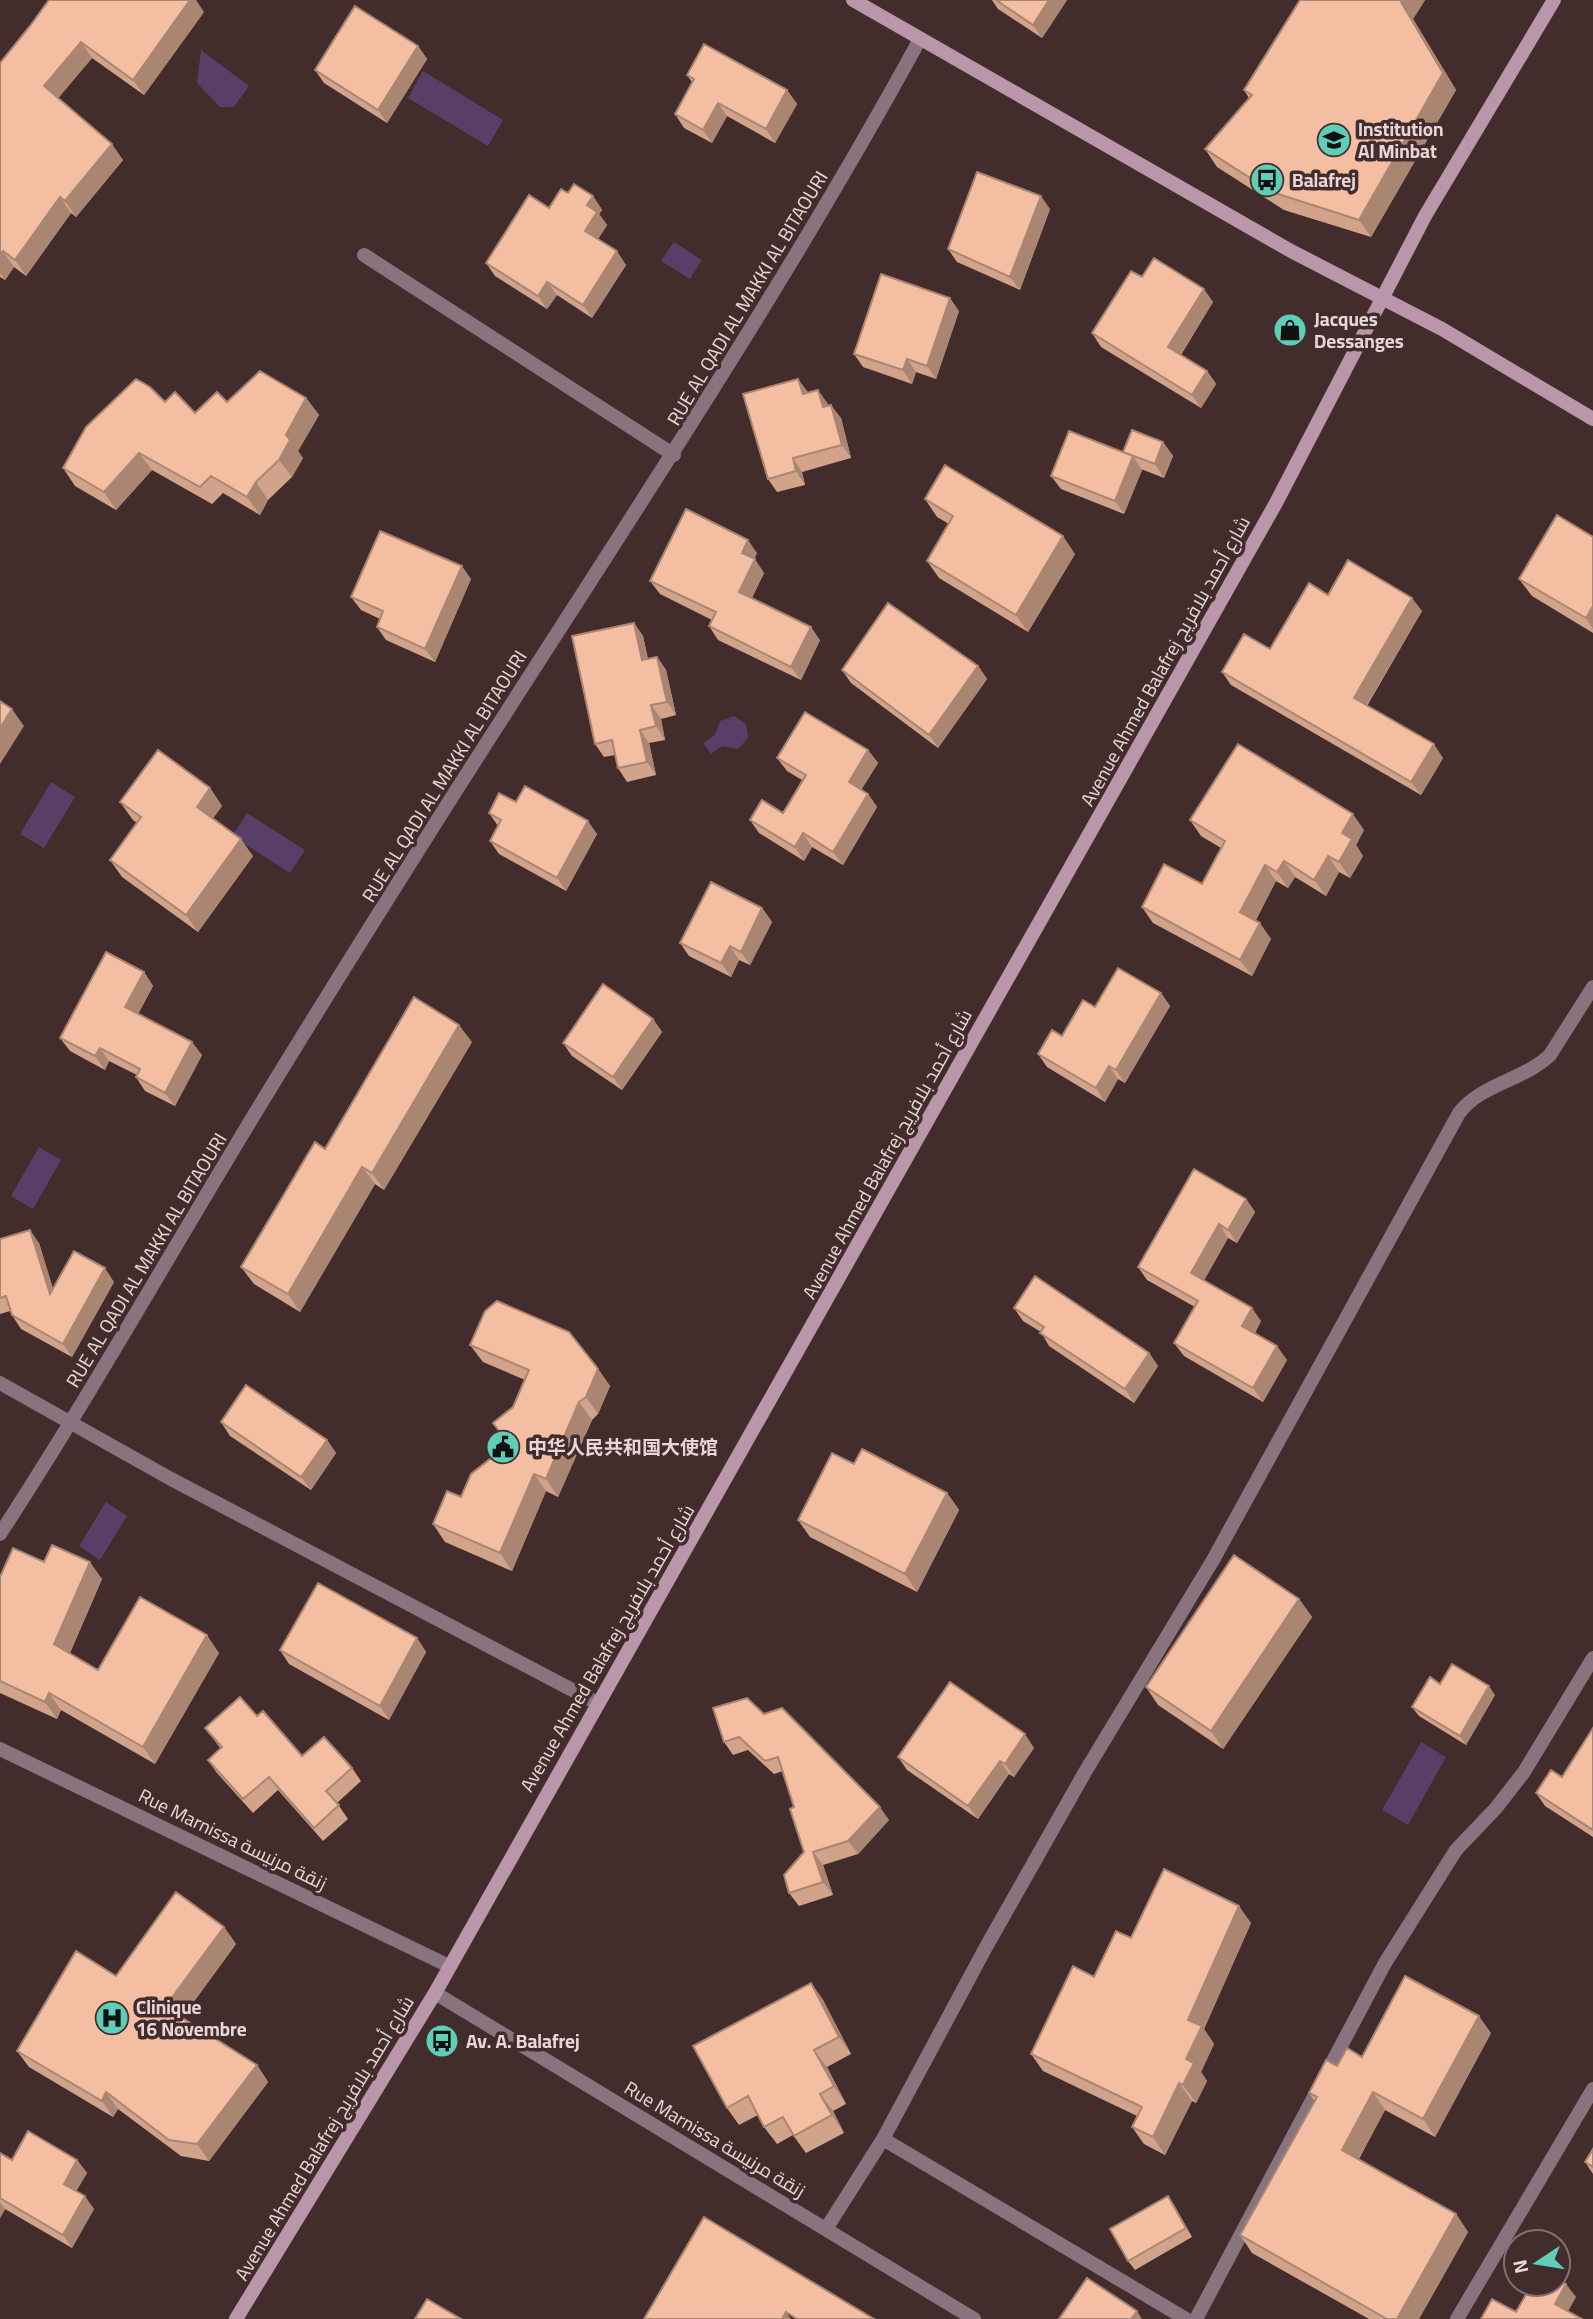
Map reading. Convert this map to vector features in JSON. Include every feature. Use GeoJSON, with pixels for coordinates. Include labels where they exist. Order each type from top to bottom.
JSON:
{"type":"FeatureCollection","features":[{"type":"Feature","properties":{"kind":"main road"},"geometry":{"type":"LineString","coordinates":[[853,0],[1291,251],[1442,329],[1593,419]]}},
{"type":"Feature","properties":{"kind":"main road","name":"Avenue Ahmed Balafrej شارع أحمد بلافريج"},"geometry":{"type":"LineString","coordinates":[[236,2319],[435,1993],[1269,515],[1425,216],[1554,0]]}},
{"type":"Feature","properties":{"kind":"street","name":"RUE AL QADI AL MAKKI AL BITAOURI"},"geometry":{"type":"LineString","coordinates":[[0,1534],[72,1424],[229,1157],[430,832],[674,455],[835,190],[920,39]]}},
{"type":"Feature","properties":{"kind":"street"},"geometry":{"type":"LineString","coordinates":[[364,255],[674,455]]}},
{"type":"Feature","properties":{"kind":"street"},"geometry":{"type":"LineString","coordinates":[[826,2229],[883,2139],[1079,1784],[1213,1560],[1447,1132],[1471,1099],[1530,1071],[1550,1055],[1593,987]]}},
{"type":"Feature","properties":{"kind":"street"},"geometry":{"type":"LineString","coordinates":[[0,1383],[72,1424],[597,1703]]}},
{"type":"Feature","properties":{"kind":"street"},"geometry":{"type":"LineString","coordinates":[[1196,2319],[1385,1963],[1456,1850],[1496,1808],[1524,1772],[1593,1658]]}},
{"type":"Feature","properties":{"kind":"street","name":"Rue Marnissa زنقة مرنيسة"},"geometry":{"type":"LineString","coordinates":[[0,1749],[449,1966]]}},
{"type":"Feature","properties":{"kind":"street","name":"Rue Marnissa زنقة مرنيسة"},"geometry":{"type":"LineString","coordinates":[[435,1993],[974,2319]]}},
{"type":"Feature","properties":{"kind":"street"},"geometry":{"type":"LineString","coordinates":[[1457,2319],[1593,2089]]}},
{"type":"Feature","properties":{"kind":"street"},"geometry":{"type":"LineString","coordinates":[[883,2139],[1186,2319]]}},
{"type":"Feature","properties":{"kind":"shaded area"},"geometry":{"type":"Polygon","coordinates":[[[201,50],[249,86],[234,107],[220,107],[197,83],[201,50]]]}},
{"type":"Feature","properties":{"kind":"shaded area"},"geometry":{"type":"Polygon","coordinates":[[[423,71],[503,120],[488,146],[408,98],[423,71]]]}},
{"type":"Feature","properties":{"kind":"shaded area"},"geometry":{"type":"Polygon","coordinates":[[[674,242],[702,260],[690,279],[661,261],[674,242]]]}},
{"type":"Feature","properties":{"kind":"shaded area"},"geometry":{"type":"Polygon","coordinates":[[[734,716],[746,724],[748,738],[738,749],[722,746],[711,754],[703,743],[715,735],[720,721],[734,716]]]}},
{"type":"Feature","properties":{"kind":"shaded area"},"geometry":{"type":"Polygon","coordinates":[[[51,782],[75,797],[44,848],[20,834],[51,782]]]}},
{"type":"Feature","properties":{"kind":"shaded area"},"geometry":{"type":"Polygon","coordinates":[[[247,813],[305,850],[290,873],[232,836],[247,813]]]}},
{"type":"Feature","properties":{"kind":"shaded area"},"geometry":{"type":"Polygon","coordinates":[[[39,1147],[61,1160],[33,1209],[11,1196],[39,1147]]]}},
{"type":"Feature","properties":{"kind":"shaded area"},"geometry":{"type":"Polygon","coordinates":[[[106,1502],[127,1516],[100,1560],[79,1546],[106,1502]]]}},
{"type":"Feature","properties":{"kind":"shaded area"},"geometry":{"type":"Polygon","coordinates":[[[1421,1742],[1446,1757],[1408,1825],[1382,1810],[1421,1742]]]}},
{"type":"Feature","properties":{"kind":"building"},"geometry":{"type":"Polygon","coordinates":[[[49,0],[190,0],[133,80],[81,42],[44,86],[112,144],[65,201],[60,197],[15,260],[3,251],[0,255],[0,63],[49,0]]]}},
{"type":"Feature","properties":{"kind":"building"},"geometry":{"type":"Polygon","coordinates":[[[996,0],[1049,0],[1033,25],[996,0]]]}},
{"type":"Feature","properties":{"kind":"building","name":"Institution Al Minbat"},"geometry":{"type":"Polygon","coordinates":[[[1300,0],[1402,0],[1443,73],[1359,220],[1272,192],[1205,149],[1252,95],[1244,90],[1300,0]]]}},
{"type":"Feature","properties":{"kind":"building"},"geometry":{"type":"Polygon","coordinates":[[[355,6],[418,46],[378,110],[315,70],[355,6]]]}},
{"type":"Feature","properties":{"kind":"building"},"geometry":{"type":"Polygon","coordinates":[[[704,44],[787,90],[766,129],[718,103],[703,130],[675,114],[694,79],[687,75],[704,44]]]}},
{"type":"Feature","properties":{"kind":"building"},"geometry":{"type":"Polygon","coordinates":[[[977,172],[1041,196],[1010,277],[948,249],[977,172]]]}},
{"type":"Feature","properties":{"kind":"building"},"geometry":{"type":"Polygon","coordinates":[[[574,184],[593,196],[587,205],[597,212],[585,231],[617,251],[583,305],[547,282],[538,296],[486,263],[529,195],[549,208],[561,189],[568,193],[574,184]]]}},
{"type":"Feature","properties":{"kind":"building"},"geometry":{"type":"Polygon","coordinates":[[[1154,258],[1204,289],[1168,347],[1207,371],[1192,395],[1092,333],[1131,271],[1142,277],[1154,258]]]}},
{"type":"Feature","properties":{"kind":"building"},"geometry":{"type":"Polygon","coordinates":[[[881,274],[950,298],[927,366],[907,359],[903,370],[854,354],[881,274]]]}},
{"type":"Feature","properties":{"kind":"building"},"geometry":{"type":"Polygon","coordinates":[[[260,371],[306,398],[286,435],[290,440],[279,460],[256,482],[247,497],[211,476],[200,487],[139,453],[104,492],[63,468],[86,427],[136,379],[150,387],[165,402],[175,392],[195,413],[217,392],[227,402],[260,371]]]}},
{"type":"Feature","properties":{"kind":"building"},"geometry":{"type":"Polygon","coordinates":[[[798,379],[803,394],[818,390],[823,407],[831,405],[842,445],[793,458],[796,471],[768,479],[743,394],[798,379]]]}},
{"type":"Feature","properties":{"kind":"building"},"geometry":{"type":"Polygon","coordinates":[[[1132,430],[1163,442],[1155,464],[1123,452],[1132,430]]]}},
{"type":"Feature","properties":{"kind":"building"},"geometry":{"type":"Polygon","coordinates":[[[1069,431],[1133,456],[1115,501],[1051,476],[1069,431]]]}},
{"type":"Feature","properties":{"kind":"building"},"geometry":{"type":"Polygon","coordinates":[[[945,465],[1063,536],[1016,615],[927,561],[953,516],[925,499],[945,465]]]}},
{"type":"Feature","properties":{"kind":"building"},"geometry":{"type":"Polygon","coordinates":[[[686,509],[748,540],[742,553],[755,559],[739,592],[811,627],[791,667],[709,626],[716,612],[650,581],[686,509]]]}},
{"type":"Feature","properties":{"kind":"building"},"geometry":{"type":"Polygon","coordinates":[[[1557,515],[1593,537],[1593,606],[1586,618],[1519,579],[1557,515]]]}},
{"type":"Feature","properties":{"kind":"building"},"geometry":{"type":"Polygon","coordinates":[[[380,531],[462,566],[425,649],[377,627],[383,611],[351,597],[380,531]]]}},
{"type":"Feature","properties":{"kind":"building"},"geometry":{"type":"Polygon","coordinates":[[[1348,560],[1412,598],[1354,698],[1434,744],[1411,782],[1222,672],[1244,634],[1270,649],[1309,583],[1328,595],[1348,560]]]}},
{"type":"Feature","properties":{"kind":"building"},"geometry":{"type":"Polygon","coordinates":[[[888,603],[978,666],[929,735],[842,670],[888,603]]]}},
{"type":"Feature","properties":{"kind":"building"},"geometry":{"type":"Polygon","coordinates":[[[634,623],[642,660],[657,657],[667,702],[651,705],[656,726],[640,730],[647,762],[618,768],[612,740],[595,744],[572,636],[634,623]]]}},
{"type":"Feature","properties":{"kind":"building"},"geometry":{"type":"Polygon","coordinates":[[[0,701],[12,709],[0,728],[0,701]]]}},
{"type":"Feature","properties":{"kind":"building"},"geometry":{"type":"Polygon","coordinates":[[[805,712],[868,750],[849,782],[868,794],[833,852],[803,833],[795,847],[750,820],[762,800],[783,813],[806,775],[777,758],[805,712]]]}},
{"type":"Feature","properties":{"kind":"building"},"geometry":{"type":"Polygon","coordinates":[[[1238,744],[1353,814],[1342,833],[1352,839],[1339,862],[1328,856],[1314,880],[1284,861],[1277,872],[1265,865],[1240,912],[1260,923],[1240,960],[1142,907],[1164,864],[1202,884],[1225,841],[1190,820],[1238,744]]]}},
{"type":"Feature","properties":{"kind":"building"},"geometry":{"type":"Polygon","coordinates":[[[158,750],[210,788],[197,807],[241,839],[186,915],[110,860],[141,817],[120,802],[158,750]]]}},
{"type":"Feature","properties":{"kind":"building"},"geometry":{"type":"Polygon","coordinates":[[[525,786],[588,821],[557,878],[490,841],[501,820],[489,813],[499,793],[516,802],[525,786]]]}},
{"type":"Feature","properties":{"kind":"building"},"geometry":{"type":"Polygon","coordinates":[[[711,882],[762,908],[741,952],[730,946],[721,963],[680,943],[711,882]]]}},
{"type":"Feature","properties":{"kind":"building"},"geometry":{"type":"Polygon","coordinates":[[[106,952],[144,972],[125,1007],[192,1042],[165,1093],[136,1077],[140,1069],[100,1048],[95,1056],[60,1038],[106,952]]]}},
{"type":"Feature","properties":{"kind":"building"},"geometry":{"type":"Polygon","coordinates":[[[1118,968],[1161,993],[1116,1070],[1109,1066],[1096,1088],[1038,1054],[1052,1030],[1062,1036],[1083,1000],[1095,1007],[1118,968]]]}},
{"type":"Feature","properties":{"kind":"building"},"geometry":{"type":"Polygon","coordinates":[[[603,984],[653,1019],[613,1077],[563,1043],[603,984]]]}},
{"type":"Feature","properties":{"kind":"building"},"geometry":{"type":"Polygon","coordinates":[[[414,997],[459,1025],[372,1173],[362,1167],[288,1294],[241,1267],[315,1142],[325,1149],[414,997]]]}},
{"type":"Feature","properties":{"kind":"building"},"geometry":{"type":"Polygon","coordinates":[[[1194,1169],[1246,1199],[1228,1230],[1219,1224],[1191,1273],[1252,1308],[1242,1326],[1277,1346],[1253,1388],[1174,1343],[1198,1301],[1138,1267],[1194,1169]]]}},
{"type":"Feature","properties":{"kind":"building"},"geometry":{"type":"Polygon","coordinates":[[[30,1230],[50,1294],[74,1251],[105,1268],[63,1344],[12,1315],[6,1296],[0,1298],[0,1239],[30,1230]]]}},
{"type":"Feature","properties":{"kind":"building"},"geometry":{"type":"Polygon","coordinates":[[[1035,1276],[1149,1353],[1125,1389],[1040,1333],[1044,1327],[1014,1308],[1035,1276]]]}},
{"type":"Feature","properties":{"kind":"building"},"geometry":{"type":"Polygon","coordinates":[[[497,1301],[569,1332],[598,1369],[586,1397],[579,1402],[546,1479],[534,1474],[500,1553],[433,1524],[447,1491],[461,1497],[471,1474],[509,1444],[493,1423],[513,1407],[529,1370],[470,1345],[485,1311],[497,1301]]]}},
{"type":"Feature","properties":{"kind":"building"},"geometry":{"type":"Polygon","coordinates":[[[246,1385],[327,1440],[301,1477],[221,1422],[246,1385]]]}},
{"type":"Feature","properties":{"kind":"building"},"geometry":{"type":"Polygon","coordinates":[[[862,1449],[947,1493],[905,1574],[798,1520],[832,1453],[854,1464],[862,1449]]]}},
{"type":"Feature","properties":{"kind":"building"},"geometry":{"type":"Polygon","coordinates":[[[52,1545],[90,1562],[54,1644],[98,1670],[140,1597],[207,1635],[143,1747],[49,1693],[45,1702],[0,1681],[0,1577],[13,1548],[44,1562],[52,1545]]]}},
{"type":"Feature","properties":{"kind":"building"},"geometry":{"type":"Polygon","coordinates":[[[1234,1555],[1299,1599],[1211,1731],[1146,1687],[1234,1555]]]}},
{"type":"Feature","properties":{"kind":"building"},"geometry":{"type":"Polygon","coordinates":[[[318,1583],[417,1638],[380,1706],[280,1650],[318,1583]]]}},
{"type":"Feature","properties":{"kind":"building"},"geometry":{"type":"Polygon","coordinates":[[[1452,1664],[1489,1686],[1460,1736],[1412,1707],[1430,1677],[1440,1684],[1452,1664]]]}},
{"type":"Feature","properties":{"kind":"building"},"geometry":{"type":"Polygon","coordinates":[[[950,1682],[1025,1734],[1005,1764],[1000,1761],[968,1806],[898,1757],[950,1682]]]}},
{"type":"Feature","properties":{"kind":"building"},"geometry":{"type":"Polygon","coordinates":[[[240,1697],[257,1716],[263,1711],[302,1756],[324,1737],[352,1768],[326,1791],[339,1805],[314,1828],[269,1777],[243,1799],[208,1760],[222,1747],[205,1728],[240,1697]]]}},
{"type":"Feature","properties":{"kind":"building"},"geometry":{"type":"Polygon","coordinates":[[[747,1698],[764,1714],[782,1708],[880,1807],[848,1841],[813,1852],[823,1882],[789,1893],[784,1875],[804,1852],[790,1809],[794,1807],[778,1757],[765,1761],[739,1737],[724,1742],[713,1708],[747,1698]]]}},
{"type":"Feature","properties":{"kind":"building"},"geometry":{"type":"Polygon","coordinates":[[[1593,1728],[1593,1830],[1536,1793],[1551,1770],[1562,1777],[1593,1728]]]}},
{"type":"Feature","properties":{"kind":"building"},"geometry":{"type":"Polygon","coordinates":[[[1164,1869],[1239,1906],[1188,2020],[1202,2026],[1186,2059],[1194,2063],[1183,2085],[1179,2083],[1153,2137],[1132,2127],[1142,2107],[1031,2054],[1073,1966],[1094,1977],[1116,1931],[1131,1938],[1164,1869]]]}},
{"type":"Feature","properties":{"kind":"building","name":"Clinique 16 Novembre"},"geometry":{"type":"Polygon","coordinates":[[[176,1892],[224,1927],[165,2007],[257,2065],[197,2144],[169,2140],[106,2092],[102,2101],[17,2051],[76,1951],[116,1976],[176,1892]]]}},
{"type":"Feature","properties":{"kind":"building"},"geometry":{"type":"Polygon","coordinates":[[[1405,1976],[1479,2016],[1423,2119],[1373,2092],[1342,2150],[1456,2214],[1397,2319],[1387,2319],[1240,2235],[1317,2097],[1309,2093],[1326,2060],[1337,2066],[1347,2048],[1362,2057],[1405,1976]]]}},
{"type":"Feature","properties":{"kind":"building"},"geometry":{"type":"Polygon","coordinates":[[[811,1983],[839,2037],[814,2050],[834,2086],[820,2094],[832,2115],[794,2136],[783,2117],[764,2127],[748,2096],[727,2108],[693,2046],[811,1983]]]}},
{"type":"Feature","properties":{"kind":"building"},"geometry":{"type":"Polygon","coordinates":[[[28,2131],[77,2160],[64,2184],[85,2196],[63,2235],[0,2198],[0,2153],[12,2160],[28,2131]]]}},
{"type":"Feature","properties":{"kind":"building"},"geometry":{"type":"Polygon","coordinates":[[[1593,2149],[1593,2167],[1585,2162],[1593,2149]]]}},
{"type":"Feature","properties":{"kind":"building"},"geometry":{"type":"Polygon","coordinates":[[[1168,2196],[1186,2228],[1128,2261],[1110,2229],[1168,2196]]]}},
{"type":"Feature","properties":{"kind":"building"},"geometry":{"type":"Polygon","coordinates":[[[704,2217],[874,2319],[797,2319],[786,2312],[782,2319],[644,2319],[704,2217]]]}},
{"type":"Feature","properties":{"kind":"building"},"geometry":{"type":"Polygon","coordinates":[[[1087,2278],[1137,2311],[1131,2319],[1059,2319],[1087,2278]]]}},
{"type":"Feature","properties":{"kind":"building"},"geometry":{"type":"Polygon","coordinates":[[[1524,2298],[1558,2298],[1555,2304],[1582,2319],[1481,2319],[1492,2299],[1516,2312],[1524,2298]]]}},
{"type":"Feature","properties":{"kind":"building"},"geometry":{"type":"Polygon","coordinates":[[[427,2299],[461,2319],[415,2319],[427,2299]]]}},
{"type":"Feature","properties":{"kind":"place","name":"Institution Al Minbat"},"geometry":{"type":"Point","coordinates":[1334,140]}},
{"type":"Feature","properties":{"kind":"place","name":"Balafrej"},"geometry":{"type":"Point","coordinates":[1267,180]}},
{"type":"Feature","properties":{"kind":"place","name":"Jacques Dessanges"},"geometry":{"type":"Point","coordinates":[1290,330]}},
{"type":"Feature","properties":{"kind":"place","name":"中华人民共和国大使馆"},"geometry":{"type":"Point","coordinates":[503,1447]}},
{"type":"Feature","properties":{"kind":"place","name":"Clinique 16 Novembre"},"geometry":{"type":"Point","coordinates":[112,2018]}},
{"type":"Feature","properties":{"kind":"place","name":"Av. A. Balafrej"},"geometry":{"type":"Point","coordinates":[442,2041]}}]}
